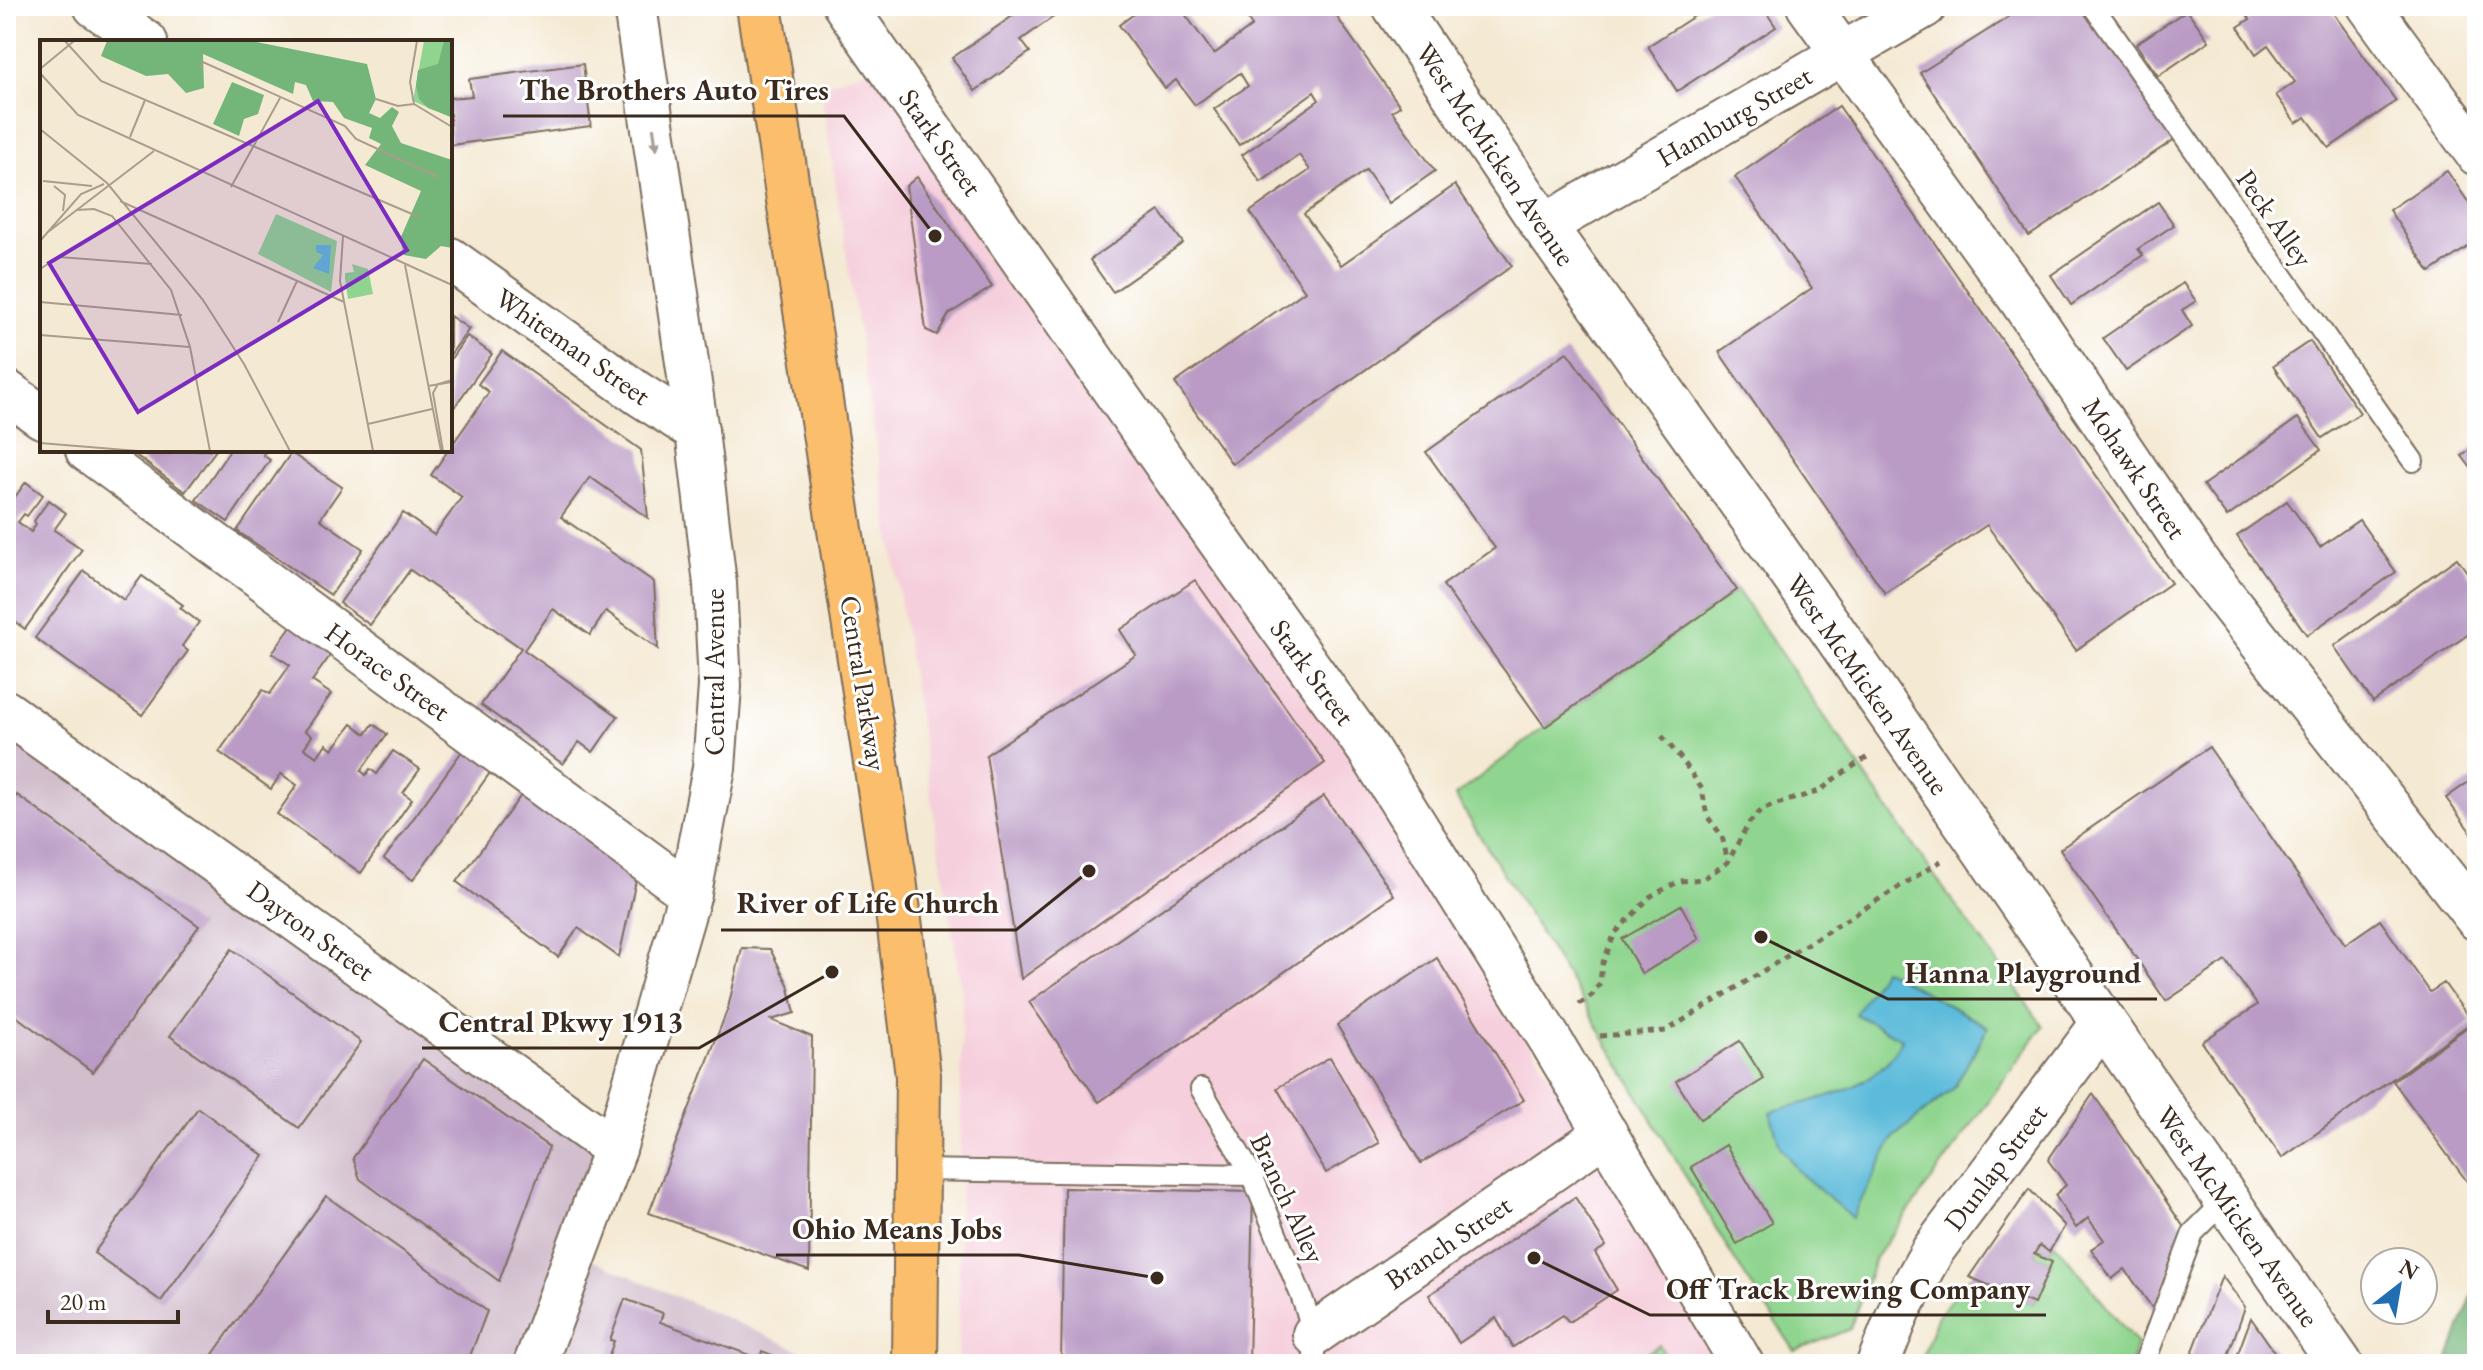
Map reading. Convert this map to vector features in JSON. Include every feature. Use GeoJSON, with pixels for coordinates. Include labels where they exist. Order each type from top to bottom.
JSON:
{"type":"FeatureCollection","features":[{"type":"Feature","properties":{"kind":"main road","name":"Central Parkway"},"geometry":{"type":"LineString","coordinates":[[759,6],[894,879],[918,1076],[915,1364]]}},
{"type":"Feature","properties":{"kind":"street"},"geometry":{"type":"LineString","coordinates":[[95,6],[143,40]]}},
{"type":"Feature","properties":{"kind":"street","name":"Central Avenue"},"geometry":{"type":"LineString","coordinates":[[535,1364],[615,1149],[690,893],[714,768],[720,686],[715,584],[697,431],[635,6]]}},
{"type":"Feature","properties":{"kind":"street","name":"Stark Street"},"geometry":{"type":"LineString","coordinates":[[845,6],[1368,749],[1551,1041],[1742,1364]]}},
{"type":"Feature","properties":{"kind":"street","name":"West McMicken Avenue"},"geometry":{"type":"LineString","coordinates":[[1395,6],[1544,226],[1831,628],[2340,1364]]}},
{"type":"Feature","properties":{"kind":"street","name":"Mohawk Street"},"geometry":{"type":"LineString","coordinates":[[1808,6],[2020,299],[2200,565],[2477,919]]}},
{"type":"Feature","properties":{"kind":"street","name":"Hamburg Street"},"geometry":{"type":"LineString","coordinates":[[1544,226],[1925,6]]}},
{"type":"Feature","properties":{"kind":"street"},"geometry":{"type":"LineString","coordinates":[[2369,6],[2477,154]]}},
{"type":"Feature","properties":{"kind":"street","name":"Whiteman Street"},"geometry":{"type":"LineString","coordinates":[[452,260],[639,394],[697,431]]}},
{"type":"Feature","properties":{"kind":"street"},"geometry":{"type":"LineString","coordinates":[[6,391],[40,416]]}},
{"type":"Feature","properties":{"kind":"street","name":"Horace Street"},"geometry":{"type":"LineString","coordinates":[[90,452],[690,893]]}},
{"type":"Feature","properties":{"kind":"street","name":"Dayton Street"},"geometry":{"type":"LineString","coordinates":[[6,712],[615,1149]]}},
{"type":"Feature","properties":{"kind":"street","name":"Dunlap Street"},"geometry":{"type":"LineString","coordinates":[[1878,1364],[1900,1309],[1933,1250],[2104,1021]]}},
{"type":"Feature","properties":{"kind":"street","name":"Branch Street"},"geometry":{"type":"LineString","coordinates":[[1314,1349],[1606,1133]]}},
{"type":"Feature","properties":{"kind":"lane","name":"Peck Alley"},"geometry":{"type":"LineString","coordinates":[[2093,6],[2413,461]]}},
{"type":"Feature","properties":{"kind":"lane","name":"Branch Alley"},"geometry":{"type":"LineString","coordinates":[[1201,1089],[1252,1175],[1301,1295],[1314,1349]]}},
{"type":"Feature","properties":{"kind":"lane"},"geometry":{"type":"LineString","coordinates":[[916,1170],[1252,1175]]}},
{"type":"Feature","properties":{"kind":"lane"},"geometry":{"type":"LineString","coordinates":[[2144,1364],[2193,1233],[2226,1200]]}},
{"type":"Feature","properties":{"kind":"path"},"geometry":{"type":"LineString","coordinates":[[1551,1041],[1582,1000],[1592,995],[1600,983],[1602,965],[1615,933],[1651,896],[1680,881],[1703,879],[1728,862],[1748,824],[1764,808],[1820,791],[1902,731]]}},
{"type":"Feature","properties":{"kind":"path"},"geometry":{"type":"LineString","coordinates":[[1662,736],[1702,789],[1707,816],[1722,836],[1728,862]]}},
{"type":"Feature","properties":{"kind":"path"},"geometry":{"type":"LineString","coordinates":[[1551,1041],[1666,1031],[1976,839]]}},
{"type":"Feature","properties":{"kind":"shaded area"},"geometry":{"type":"Polygon","coordinates":[[[874,68],[1373,778],[1720,1364],[958,1364],[962,994],[820,86],[874,68]]]}},
{"type":"Feature","properties":{"kind":"shaded area"},"geometry":{"type":"Polygon","coordinates":[[[25,725],[615,1149],[584,1256],[831,1364],[6,1364],[6,753],[25,725]]]}},
{"type":"Feature","properties":{"kind":"green space"},"geometry":{"type":"Polygon","coordinates":[[[1737,590],[1934,875],[2043,1026],[1875,1258],[1850,1329],[1795,1351],[1734,1259],[1582,1000],[1455,796],[1545,727],[1737,590]]]}},
{"type":"Feature","properties":{"kind":"green space"},"geometry":{"type":"Polygon","coordinates":[[[2055,1243],[2137,1344],[2130,1364],[1920,1364],[1937,1317],[1969,1277],[2034,1304],[2052,1262],[2034,1254],[2040,1245],[2049,1252],[2055,1243]]]}},
{"type":"Feature","properties":{"kind":"green space"},"geometry":{"type":"Polygon","coordinates":[[[2477,1282],[2477,1364],[2447,1364],[2477,1282]]]}},
{"type":"Feature","properties":{"kind":"green space"},"geometry":{"type":"Polygon","coordinates":[[[1659,1345],[1670,1364],[1630,1364],[1659,1345]]]}},
{"type":"Feature","properties":{"kind":"water"},"geometry":{"type":"Polygon","coordinates":[[[1883,969],[1988,1027],[1954,1088],[1894,1137],[1852,1218],[1800,1173],[1780,1146],[1770,1112],[1846,1090],[1879,1070],[1892,1056],[1902,1039],[1855,1014],[1883,969]]]}},
{"type":"Feature","properties":{"kind":"building"},"geometry":{"type":"Polygon","coordinates":[[[1027,6],[1050,6],[1056,15],[1021,40],[1030,52],[975,91],[952,58],[1027,6]]]}},
{"type":"Feature","properties":{"kind":"building"},"geometry":{"type":"Polygon","coordinates":[[[1145,6],[1196,6],[1185,14],[1214,54],[1252,26],[1238,6],[1329,6],[1400,106],[1392,111],[1435,171],[1389,203],[1366,170],[1304,214],[1341,265],[1455,185],[1512,266],[1232,464],[1175,383],[1305,291],[1250,212],[1310,170],[1299,155],[1261,182],[1242,155],[1319,100],[1314,92],[1239,145],[1214,109],[1248,86],[1240,73],[1195,105],[1176,80],[1165,88],[1119,25],[1145,6]]]}},
{"type":"Feature","properties":{"kind":"building"},"geometry":{"type":"Polygon","coordinates":[[[1710,6],[1762,6],[1776,27],[1677,91],[1648,46],[1710,6]]]}},
{"type":"Feature","properties":{"kind":"building"},"geometry":{"type":"Polygon","coordinates":[[[2026,6],[2089,6],[2178,137],[2029,236],[1920,73],[2026,6]]]}},
{"type":"Feature","properties":{"kind":"building"},"geometry":{"type":"Polygon","coordinates":[[[2241,6],[2328,6],[2396,101],[2329,148],[2306,117],[2296,123],[2276,95],[2295,82],[2268,45],[2256,54],[2238,27],[2250,19],[2241,6]]]}},
{"type":"Feature","properties":{"kind":"building"},"geometry":{"type":"Polygon","coordinates":[[[2187,10],[2209,41],[2158,76],[2136,44],[2187,10]]]}},
{"type":"Feature","properties":{"kind":"building"},"geometry":{"type":"Polygon","coordinates":[[[583,64],[591,126],[452,145],[452,98],[472,96],[469,79],[583,64]]]}},
{"type":"Feature","properties":{"kind":"building"},"geometry":{"type":"Polygon","coordinates":[[[1839,106],[2171,583],[2076,650],[1987,525],[1885,593],[1719,352],[1812,288],[1735,177],[1839,106]]]}},
{"type":"Feature","properties":{"kind":"building"},"geometry":{"type":"Polygon","coordinates":[[[2447,171],[2477,215],[2477,241],[2430,272],[2389,210],[2447,171]]]}},
{"type":"Feature","properties":{"kind":"building"},"geometry":{"type":"Polygon","coordinates":[[[917,177],[992,287],[949,314],[937,335],[926,330],[906,186],[917,177]]]}},
{"type":"Feature","properties":{"kind":"building"},"geometry":{"type":"Polygon","coordinates":[[[2158,202],[2174,225],[2138,249],[2143,255],[2071,305],[2051,275],[2158,202]]]}},
{"type":"Feature","properties":{"kind":"building"},"geometry":{"type":"Polygon","coordinates":[[[1160,211],[1183,243],[1113,292],[1090,260],[1160,211]]]}},
{"type":"Feature","properties":{"kind":"building"},"geometry":{"type":"Polygon","coordinates":[[[2183,283],[2196,301],[2182,310],[2192,326],[2126,371],[2103,338],[2183,283]]]}},
{"type":"Feature","properties":{"kind":"building"},"geometry":{"type":"Polygon","coordinates":[[[452,317],[469,329],[452,352],[452,317]]]}},
{"type":"Feature","properties":{"kind":"building"},"geometry":{"type":"Polygon","coordinates":[[[467,336],[492,354],[452,410],[452,357],[467,336]]]}},
{"type":"Feature","properties":{"kind":"building"},"geometry":{"type":"Polygon","coordinates":[[[2310,341],[2360,413],[2322,438],[2273,366],[2310,341]]]}},
{"type":"Feature","properties":{"kind":"building"},"geometry":{"type":"Polygon","coordinates":[[[502,351],[641,450],[648,518],[590,477],[561,517],[654,582],[658,649],[606,611],[590,635],[553,609],[524,650],[618,716],[593,752],[579,742],[563,764],[481,705],[521,648],[410,570],[370,625],[340,603],[403,513],[434,535],[462,497],[431,475],[447,452],[452,452],[452,445],[489,392],[478,384],[502,351]]]}},
{"type":"Feature","properties":{"kind":"building"},"geometry":{"type":"Polygon","coordinates":[[[1567,352],[1737,590],[1545,727],[1443,585],[1495,548],[1426,452],[1567,352]]]}},
{"type":"Feature","properties":{"kind":"building"},"geometry":{"type":"Polygon","coordinates":[[[2298,418],[2321,450],[2227,517],[2203,485],[2298,418]]]}},
{"type":"Feature","properties":{"kind":"building"},"geometry":{"type":"Polygon","coordinates":[[[2477,445],[2477,476],[2462,456],[2477,445]]]}},
{"type":"Feature","properties":{"kind":"building"},"geometry":{"type":"Polygon","coordinates":[[[132,452],[215,452],[185,492],[132,452]]]}},
{"type":"Feature","properties":{"kind":"building"},"geometry":{"type":"Polygon","coordinates":[[[229,452],[265,452],[263,455],[270,460],[228,522],[196,500],[229,452]]]}},
{"type":"Feature","properties":{"kind":"building"},"geometry":{"type":"Polygon","coordinates":[[[291,453],[342,487],[320,519],[363,549],[331,595],[237,531],[291,453]]]}},
{"type":"Feature","properties":{"kind":"building"},"geometry":{"type":"Polygon","coordinates":[[[26,482],[43,495],[27,516],[24,514],[18,522],[31,532],[36,524],[34,521],[49,500],[66,513],[54,530],[82,549],[25,629],[6,615],[6,509],[26,482]]]}},
{"type":"Feature","properties":{"kind":"building"},"geometry":{"type":"Polygon","coordinates":[[[2287,501],[2320,547],[2359,520],[2396,572],[2307,635],[2237,536],[2287,501]]]}},
{"type":"Feature","properties":{"kind":"building"},"geometry":{"type":"Polygon","coordinates":[[[2457,558],[2477,586],[2477,628],[2373,702],[2334,646],[2457,558]]]}},
{"type":"Feature","properties":{"kind":"building"},"geometry":{"type":"Polygon","coordinates":[[[84,571],[124,600],[142,576],[183,605],[180,608],[199,622],[182,646],[188,651],[142,715],[35,638],[84,571]]]}},
{"type":"Feature","properties":{"kind":"building"},"geometry":{"type":"Polygon","coordinates":[[[1195,580],[1325,763],[1021,979],[986,755],[1136,655],[1120,630],[1195,580]]]}},
{"type":"Feature","properties":{"kind":"building"},"geometry":{"type":"Polygon","coordinates":[[[297,618],[337,646],[312,681],[331,694],[305,731],[312,736],[304,748],[317,757],[326,744],[333,749],[352,724],[366,734],[373,724],[387,734],[361,771],[366,775],[370,769],[377,774],[393,751],[420,769],[403,793],[412,799],[361,873],[277,814],[297,785],[281,774],[271,789],[219,752],[263,690],[270,694],[290,665],[272,653],[297,618]]]}},
{"type":"Feature","properties":{"kind":"building"},"geometry":{"type":"Polygon","coordinates":[[[468,743],[497,763],[413,880],[384,859],[468,743]]]}},
{"type":"Feature","properties":{"kind":"building"},"geometry":{"type":"Polygon","coordinates":[[[2209,747],[2345,944],[2380,920],[2430,992],[2444,983],[2472,1022],[2282,1158],[2202,1042],[2257,1005],[2226,961],[2166,1001],[2060,849],[2209,747]]]}},
{"type":"Feature","properties":{"kind":"building"},"geometry":{"type":"Polygon","coordinates":[[[2477,776],[2477,841],[2446,798],[2477,776]]]}},
{"type":"Feature","properties":{"kind":"building"},"geometry":{"type":"Polygon","coordinates":[[[528,786],[639,867],[619,957],[578,928],[558,957],[457,882],[528,786]]]}},
{"type":"Feature","properties":{"kind":"building"},"geometry":{"type":"Polygon","coordinates":[[[17,795],[199,926],[93,1072],[6,1009],[6,811],[17,795]]]}},
{"type":"Feature","properties":{"kind":"building"},"geometry":{"type":"Polygon","coordinates":[[[1324,796],[1394,895],[1099,1102],[1029,1002],[1324,796]]]}},
{"type":"Feature","properties":{"kind":"building"},"geometry":{"type":"Polygon","coordinates":[[[1681,905],[1699,939],[1642,974],[1622,939],[1681,905]]]}},
{"type":"Feature","properties":{"kind":"building"},"geometry":{"type":"Polygon","coordinates":[[[742,948],[770,949],[788,984],[795,1013],[771,1020],[812,1037],[809,1271],[649,1213],[728,1008],[742,948]]]}},
{"type":"Feature","properties":{"kind":"building"},"geometry":{"type":"Polygon","coordinates":[[[232,949],[361,1042],[299,1128],[170,1036],[232,949]]]}},
{"type":"Feature","properties":{"kind":"building"},"geometry":{"type":"Polygon","coordinates":[[[1437,958],[1524,1100],[1421,1163],[1337,1025],[1437,958]]]}},
{"type":"Feature","properties":{"kind":"building"},"geometry":{"type":"Polygon","coordinates":[[[2477,1020],[2477,1195],[2393,1081],[2477,1020]]]}},
{"type":"Feature","properties":{"kind":"building"},"geometry":{"type":"Polygon","coordinates":[[[1740,1041],[1764,1079],[1700,1119],[1676,1081],[1740,1041]]]}},
{"type":"Feature","properties":{"kind":"building"},"geometry":{"type":"Polygon","coordinates":[[[1330,1057],[1379,1143],[1326,1173],[1277,1088],[1330,1057]]]}},
{"type":"Feature","properties":{"kind":"building"},"geometry":{"type":"Polygon","coordinates":[[[423,1059],[549,1147],[499,1281],[360,1179],[353,1158],[423,1059]]]}},
{"type":"Feature","properties":{"kind":"building"},"geometry":{"type":"Polygon","coordinates":[[[2093,1094],[2185,1229],[2155,1312],[2125,1269],[2112,1279],[2091,1249],[2104,1240],[2088,1218],[2076,1228],[2055,1195],[2066,1185],[2048,1160],[2093,1094]]]}},
{"type":"Feature","properties":{"kind":"building"},"geometry":{"type":"Polygon","coordinates":[[[198,1108],[264,1156],[161,1301],[94,1253],[198,1108]]]}},
{"type":"Feature","properties":{"kind":"building"},"geometry":{"type":"Polygon","coordinates":[[[1726,1145],[1772,1223],[1737,1244],[1691,1167],[1726,1145]]]}},
{"type":"Feature","properties":{"kind":"building"},"geometry":{"type":"Polygon","coordinates":[[[1064,1188],[1253,1192],[1249,1364],[1061,1364],[1064,1188]]]}},
{"type":"Feature","properties":{"kind":"building"},"geometry":{"type":"Polygon","coordinates":[[[2029,1189],[2065,1226],[2049,1252],[2040,1245],[2034,1254],[2052,1262],[2034,1304],[1969,1277],[2029,1189]]]}},
{"type":"Feature","properties":{"kind":"building"},"geometry":{"type":"Polygon","coordinates":[[[326,1196],[487,1311],[467,1364],[206,1364],[326,1196]]]}},
{"type":"Feature","properties":{"kind":"building"},"geometry":{"type":"Polygon","coordinates":[[[1575,1197],[1606,1246],[1595,1253],[1617,1290],[1569,1322],[1563,1315],[1513,1347],[1496,1318],[1459,1343],[1429,1295],[1575,1197]]]}},
{"type":"Feature","properties":{"kind":"building"},"geometry":{"type":"Polygon","coordinates":[[[2222,1276],[2245,1307],[2225,1364],[2188,1364],[2222,1276]]]}},
{"type":"Feature","properties":{"kind":"building"},"geometry":{"type":"Polygon","coordinates":[[[625,1299],[663,1313],[660,1322],[760,1359],[762,1351],[795,1364],[606,1364],[614,1341],[610,1340],[625,1299]]]}},
{"type":"Feature","properties":{"kind":"building"},"geometry":{"type":"Polygon","coordinates":[[[2251,1318],[2274,1351],[2269,1364],[2234,1364],[2251,1318]]]}},
{"type":"Feature","properties":{"kind":"place","name":"The Brothers Auto Tires"},"geometry":{"type":"Point","coordinates":[935,236]}},
{"type":"Feature","properties":{"kind":"place","name":"River of Life Church"},"geometry":{"type":"Point","coordinates":[1089,871]}},
{"type":"Feature","properties":{"kind":"place","name":"Hanna Playground"},"geometry":{"type":"Point","coordinates":[1761,937]}},
{"type":"Feature","properties":{"kind":"place","name":"Central Pkwy 1913"},"geometry":{"type":"Point","coordinates":[832,972]}},
{"type":"Feature","properties":{"kind":"place","name":"Off Track Brewing Company"},"geometry":{"type":"Point","coordinates":[1534,1258]}},
{"type":"Feature","properties":{"kind":"place","name":"Ohio Means Jobs"},"geometry":{"type":"Point","coordinates":[1157,1278]}}]}
